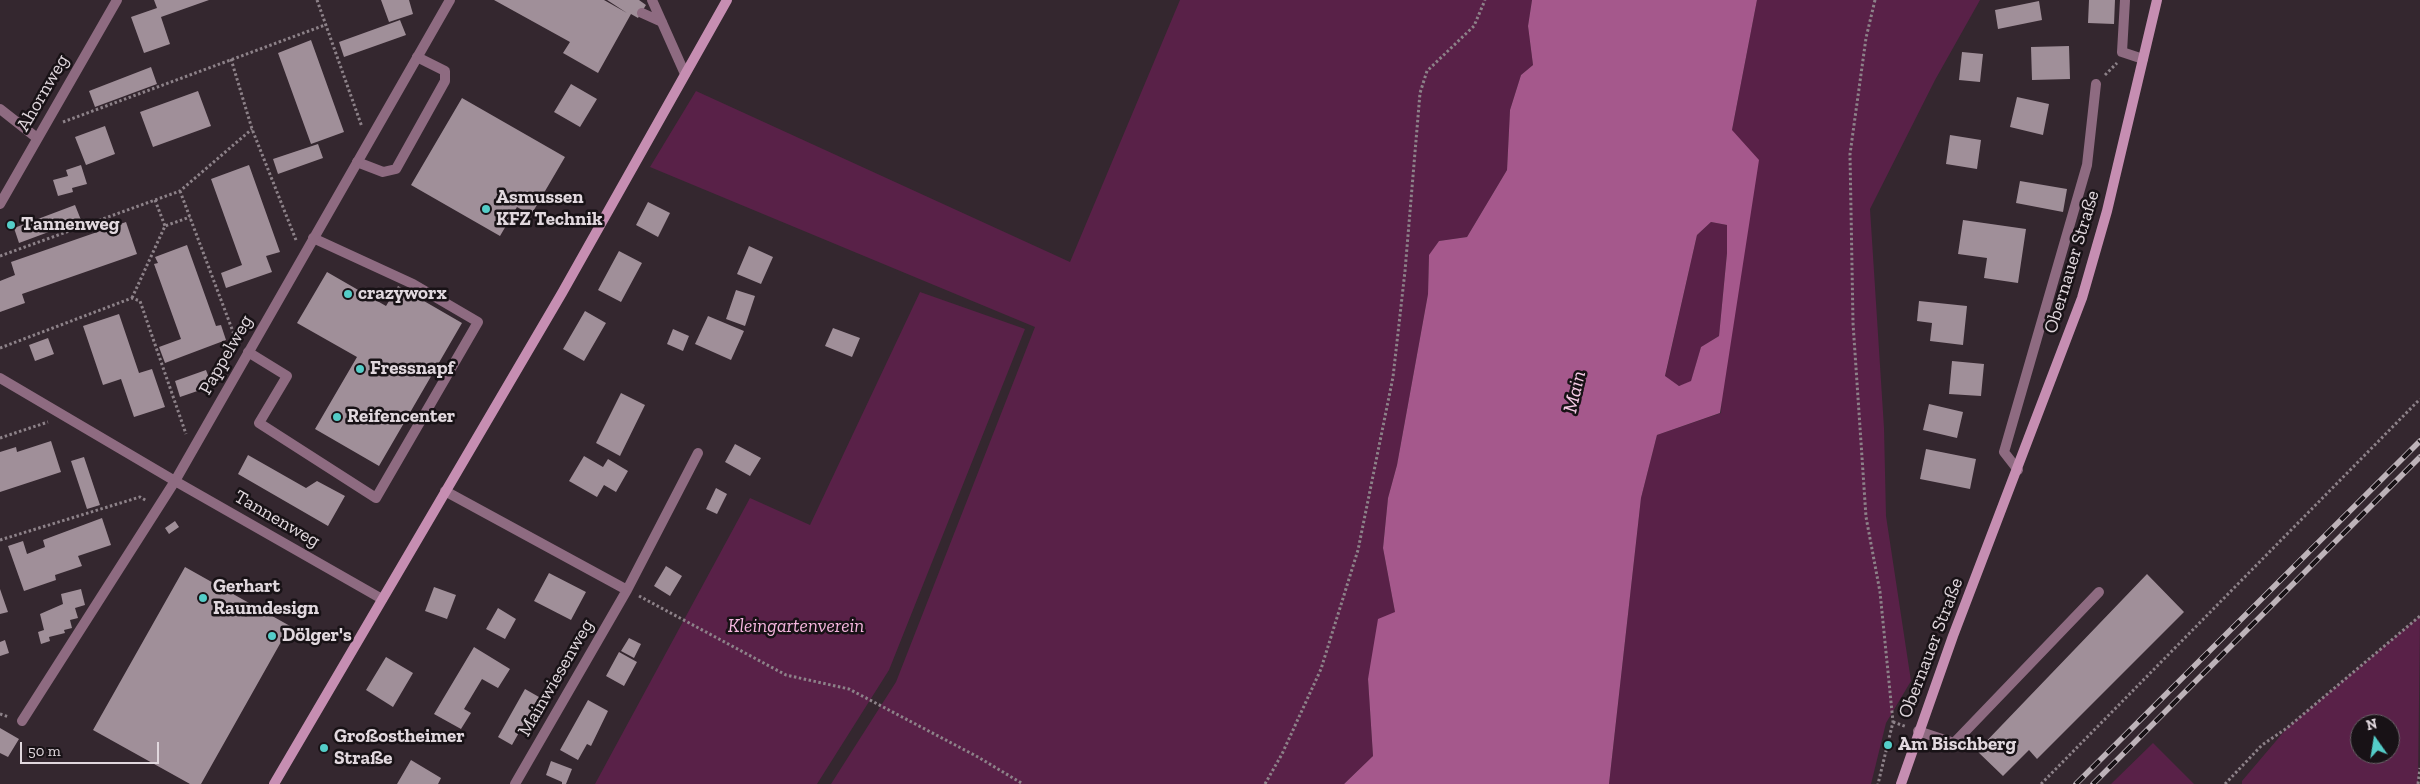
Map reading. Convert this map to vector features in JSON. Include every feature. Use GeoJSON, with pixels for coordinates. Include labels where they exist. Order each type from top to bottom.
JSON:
{"type":"FeatureCollection","features":[{"type":"Feature","properties":{"kind":"main road"},"geometry":{"type":"LineString","coordinates":[[274,784],[562,293],[727,0]]}},
{"type":"Feature","properties":{"kind":"main road","name":"Obernauer Straße"},"geometry":{"type":"LineString","coordinates":[[1900,784],[1918,731],[2082,298],[2107,211],[2157,0]]}},
{"type":"Feature","properties":{"kind":"street","name":"Ahornweg"},"geometry":{"type":"LineString","coordinates":[[0,204],[116,0]]}},
{"type":"Feature","properties":{"kind":"street","name":"Pappelweg"},"geometry":{"type":"LineString","coordinates":[[22,721],[175,481],[245,355],[450,0]]}},
{"type":"Feature","properties":{"kind":"street"},"geometry":{"type":"LineString","coordinates":[[652,0],[685,74]]}},
{"type":"Feature","properties":{"kind":"street"},"geometry":{"type":"LineString","coordinates":[[2124,0],[2122,52],[2143,59]]}},
{"type":"Feature","properties":{"kind":"street"},"geometry":{"type":"LineString","coordinates":[[642,12],[662,22]]}},
{"type":"Feature","properties":{"kind":"street"},"geometry":{"type":"LineString","coordinates":[[357,162],[383,172],[396,170],[445,81],[445,71],[417,57]]}},
{"type":"Feature","properties":{"kind":"street","name":"Obernauer Straße"},"geometry":{"type":"LineString","coordinates":[[2018,470],[2004,452],[2087,165],[2096,84]]}},
{"type":"Feature","properties":{"kind":"street"},"geometry":{"type":"LineString","coordinates":[[0,109],[37,138]]}},
{"type":"Feature","properties":{"kind":"street"},"geometry":{"type":"LineString","coordinates":[[245,355],[287,376],[259,423],[376,498],[478,322],[413,284],[313,238]]}},
{"type":"Feature","properties":{"kind":"street","name":"Tannenweg"},"geometry":{"type":"LineString","coordinates":[[0,378],[175,481],[382,599]]}},
{"type":"Feature","properties":{"kind":"street","name":"Mainwiesenweg"},"geometry":{"type":"LineString","coordinates":[[515,784],[627,590],[698,454]]}},
{"type":"Feature","properties":{"kind":"street"},"geometry":{"type":"LineString","coordinates":[[446,491],[627,590]]}},
{"type":"Feature","properties":{"kind":"street"},"geometry":{"type":"LineString","coordinates":[[1918,731],[1954,743],[2099,592]]}},
{"type":"Feature","properties":{"kind":"path"},"geometry":{"type":"LineString","coordinates":[[317,0],[367,143]]}},
{"type":"Feature","properties":{"kind":"path"},"geometry":{"type":"LineString","coordinates":[[1265,784],[1282,754],[1321,669],[1358,550],[1393,377],[1405,271],[1420,93],[1427,71],[1474,26],[1485,0]]}},
{"type":"Feature","properties":{"kind":"path"},"geometry":{"type":"LineString","coordinates":[[1875,0],[1866,38],[1850,154],[1853,323],[1866,516],[1880,592],[1893,722],[1878,784]]}},
{"type":"Feature","properties":{"kind":"path"},"geometry":{"type":"LineString","coordinates":[[59,124],[325,25]]}},
{"type":"Feature","properties":{"kind":"path"},"geometry":{"type":"LineString","coordinates":[[2096,84],[2126,54]]}},
{"type":"Feature","properties":{"kind":"path"},"geometry":{"type":"LineString","coordinates":[[231,59],[252,129],[303,256]]}},
{"type":"Feature","properties":{"kind":"path"},"geometry":{"type":"LineString","coordinates":[[0,256],[180,191],[252,129]]}},
{"type":"Feature","properties":{"kind":"path"},"geometry":{"type":"LineString","coordinates":[[180,191],[245,355]]}},
{"type":"Feature","properties":{"kind":"path"},"geometry":{"type":"LineString","coordinates":[[155,200],[165,226]]}},
{"type":"Feature","properties":{"kind":"path"},"geometry":{"type":"LineString","coordinates":[[132,298],[165,226],[190,217]]}},
{"type":"Feature","properties":{"kind":"path"},"geometry":{"type":"LineString","coordinates":[[0,348],[132,298],[140,301],[192,449]]}},
{"type":"Feature","properties":{"kind":"path"},"geometry":{"type":"LineString","coordinates":[[2041,784],[2420,399]]}},
{"type":"Feature","properties":{"kind":"path"},"geometry":{"type":"LineString","coordinates":[[0,438],[65,416]]}},
{"type":"Feature","properties":{"kind":"path"},"geometry":{"type":"LineString","coordinates":[[0,540],[140,497],[159,506]]}},
{"type":"Feature","properties":{"kind":"path"},"geometry":{"type":"LineString","coordinates":[[627,590],[786,675],[849,689],[978,756],[1022,784]]}},
{"type":"Feature","properties":{"kind":"path"},"geometry":{"type":"LineString","coordinates":[[2225,784],[2262,745],[2287,728],[2420,616]]}},
{"type":"Feature","properties":{"kind":"path"},"geometry":{"type":"LineString","coordinates":[[2418,784],[2420,768]]}},
{"type":"Feature","properties":{"kind":"green space"},"geometry":{"type":"Polygon","coordinates":[[[1180,0],[1532,0],[1528,26],[1533,65],[1521,75],[1510,110],[1507,170],[1467,237],[1439,241],[1429,256],[1428,294],[1397,465],[1388,498],[1383,548],[1395,612],[1368,679],[1373,756],[1344,784],[831,784],[896,682],[1035,327],[650,167],[696,91],[1070,262],[1180,0]]]}},
{"type":"Feature","properties":{"kind":"green space"},"geometry":{"type":"Polygon","coordinates":[[[1757,0],[1980,0],[1935,80],[1870,209],[1884,428],[1886,516],[1911,681],[1886,723],[1871,784],[1609,784],[1641,498],[1657,435],[1721,413],[1732,130],[1757,0]]]}},
{"type":"Feature","properties":{"kind":"green space"},"geometry":{"type":"Polygon","coordinates":[[[1711,222],[1727,225],[1727,253],[1719,336],[1701,347],[1691,382],[1679,386],[1665,377],[1697,235],[1711,222]]]}},
{"type":"Feature","properties":{"kind":"green space","name":"Kleingartenverein"},"geometry":{"type":"Polygon","coordinates":[[[920,292],[1025,329],[889,670],[817,784],[595,784],[750,498],[810,525],[920,292]]]}},
{"type":"Feature","properties":{"kind":"green space"},"geometry":{"type":"Polygon","coordinates":[[[2420,616],[2418,784],[2242,784],[2242,781],[2287,728],[2420,616]]]}},
{"type":"Feature","properties":{"kind":"green space"},"geometry":{"type":"Polygon","coordinates":[[[2153,743],[2194,784],[2111,784],[2153,743]]]}},
{"type":"Feature","properties":{"kind":"water","name":"Main"},"geometry":{"type":"Polygon","coordinates":[[[1532,0],[1757,0],[1732,130],[1759,160],[1720,413],[1657,435],[1641,498],[1609,784],[1344,784],[1373,756],[1368,679],[1378,619],[1395,612],[1383,548],[1388,498],[1397,465],[1428,294],[1429,255],[1439,241],[1467,237],[1507,170],[1510,110],[1521,75],[1533,65],[1528,26],[1532,0]],[[1711,222],[1697,235],[1665,376],[1679,386],[1691,381],[1701,347],[1719,336],[1727,253],[1727,225],[1711,222]]]}},
{"type":"Feature","properties":{"kind":"building"},"geometry":{"type":"Polygon","coordinates":[[[154,0],[209,0],[161,17],[170,44],[144,53],[131,17],[157,8],[154,0]]]}},
{"type":"Feature","properties":{"kind":"building"},"geometry":{"type":"Polygon","coordinates":[[[381,0],[409,0],[413,14],[389,22],[381,0]]]}},
{"type":"Feature","properties":{"kind":"building"},"geometry":{"type":"Polygon","coordinates":[[[494,0],[604,0],[627,13],[607,0],[639,0],[646,5],[638,18],[631,14],[598,73],[563,53],[570,42],[494,0]]]}},
{"type":"Feature","properties":{"kind":"building"},"geometry":{"type":"Polygon","coordinates":[[[2089,0],[2115,0],[2114,24],[2088,23],[2089,0]]]}},
{"type":"Feature","properties":{"kind":"building"},"geometry":{"type":"Polygon","coordinates":[[[2039,1],[2042,20],[1998,29],[1995,10],[2039,1]]]}},
{"type":"Feature","properties":{"kind":"building"},"geometry":{"type":"Polygon","coordinates":[[[400,20],[406,35],[344,57],[339,42],[400,20]]]}},
{"type":"Feature","properties":{"kind":"building"},"geometry":{"type":"Polygon","coordinates":[[[311,40],[344,132],[311,144],[278,53],[311,40]]]}},
{"type":"Feature","properties":{"kind":"building"},"geometry":{"type":"Polygon","coordinates":[[[2069,46],[2070,79],[2032,80],[2031,47],[2069,46]]]}},
{"type":"Feature","properties":{"kind":"building"},"geometry":{"type":"Polygon","coordinates":[[[1962,52],[1983,54],[1980,82],[1959,80],[1962,52]]]}},
{"type":"Feature","properties":{"kind":"building"},"geometry":{"type":"Polygon","coordinates":[[[151,67],[157,84],[95,107],[89,91],[151,67]]]}},
{"type":"Feature","properties":{"kind":"building"},"geometry":{"type":"Polygon","coordinates":[[[571,84],[597,99],[580,127],[554,112],[571,84]]]}},
{"type":"Feature","properties":{"kind":"building"},"geometry":{"type":"Polygon","coordinates":[[[198,91],[211,126],[153,147],[140,112],[198,91]]]}},
{"type":"Feature","properties":{"kind":"building"},"geometry":{"type":"Polygon","coordinates":[[[2017,97],[2049,104],[2043,135],[2010,127],[2017,97]]]}},
{"type":"Feature","properties":{"kind":"building"},"geometry":{"type":"Polygon","coordinates":[[[462,98],[565,157],[531,215],[517,207],[500,236],[411,185],[462,98]]]}},
{"type":"Feature","properties":{"kind":"building"},"geometry":{"type":"Polygon","coordinates":[[[105,126],[115,154],[86,165],[75,137],[105,126]]]}},
{"type":"Feature","properties":{"kind":"building"},"geometry":{"type":"Polygon","coordinates":[[[1950,135],[1981,140],[1977,169],[1946,164],[1950,135]]]}},
{"type":"Feature","properties":{"kind":"building"},"geometry":{"type":"Polygon","coordinates":[[[318,144],[323,158],[278,174],[273,159],[318,144]]]}},
{"type":"Feature","properties":{"kind":"building"},"geometry":{"type":"Polygon","coordinates":[[[81,165],[87,184],[72,188],[73,192],[58,196],[53,180],[68,176],[66,170],[81,165]]]}},
{"type":"Feature","properties":{"kind":"building"},"geometry":{"type":"Polygon","coordinates":[[[249,165],[280,252],[266,256],[272,272],[226,288],[221,273],[242,265],[211,179],[249,165]]]}},
{"type":"Feature","properties":{"kind":"building"},"geometry":{"type":"Polygon","coordinates":[[[2020,181],[2067,189],[2063,212],[2016,203],[2020,181]]]}},
{"type":"Feature","properties":{"kind":"building"},"geometry":{"type":"Polygon","coordinates":[[[648,202],[670,213],[658,237],[636,225],[648,202]]]}},
{"type":"Feature","properties":{"kind":"building"},"geometry":{"type":"Polygon","coordinates":[[[75,205],[81,220],[19,243],[14,228],[75,205]]]}},
{"type":"Feature","properties":{"kind":"building"},"geometry":{"type":"Polygon","coordinates":[[[1963,220],[2026,229],[2018,283],[1984,278],[1987,258],[1958,254],[1963,220]]]}},
{"type":"Feature","properties":{"kind":"building"},"geometry":{"type":"Polygon","coordinates":[[[126,222],[137,254],[22,294],[25,303],[0,312],[0,281],[15,275],[11,262],[126,222]]]}},
{"type":"Feature","properties":{"kind":"building"},"geometry":{"type":"Polygon","coordinates":[[[187,245],[216,326],[221,325],[226,340],[165,363],[159,347],[181,339],[154,264],[158,263],[155,257],[187,245]]]}},
{"type":"Feature","properties":{"kind":"building"},"geometry":{"type":"Polygon","coordinates":[[[749,246],[773,257],[761,284],[737,274],[749,246]]]}},
{"type":"Feature","properties":{"kind":"building"},"geometry":{"type":"Polygon","coordinates":[[[619,251],[642,263],[621,302],[598,290],[619,251]]]}},
{"type":"Feature","properties":{"kind":"building"},"geometry":{"type":"Polygon","coordinates":[[[327,272],[386,306],[398,286],[462,323],[379,466],[315,429],[357,357],[297,323],[327,272]]]}},
{"type":"Feature","properties":{"kind":"building"},"geometry":{"type":"Polygon","coordinates":[[[736,290],[755,296],[745,326],[726,319],[736,290]]]}},
{"type":"Feature","properties":{"kind":"building"},"geometry":{"type":"Polygon","coordinates":[[[1919,301],[1967,306],[1963,345],[1930,341],[1932,323],[1917,321],[1919,301]]]}},
{"type":"Feature","properties":{"kind":"building"},"geometry":{"type":"Polygon","coordinates":[[[585,311],[606,323],[584,361],[563,349],[585,311]]]}},
{"type":"Feature","properties":{"kind":"building"},"geometry":{"type":"Polygon","coordinates":[[[119,314],[139,373],[152,369],[165,407],[134,417],[121,379],[103,385],[83,326],[119,314]]]}},
{"type":"Feature","properties":{"kind":"building"},"geometry":{"type":"Polygon","coordinates":[[[708,316],[744,331],[731,360],[695,344],[708,316]]]}},
{"type":"Feature","properties":{"kind":"building"},"geometry":{"type":"Polygon","coordinates":[[[833,328],[860,338],[852,357],[825,346],[833,328]]]}},
{"type":"Feature","properties":{"kind":"building"},"geometry":{"type":"Polygon","coordinates":[[[673,329],[689,336],[683,351],[667,344],[673,329]]]}},
{"type":"Feature","properties":{"kind":"building"},"geometry":{"type":"Polygon","coordinates":[[[48,338],[54,354],[35,361],[29,345],[48,338]]]}},
{"type":"Feature","properties":{"kind":"building"},"geometry":{"type":"Polygon","coordinates":[[[1952,361],[1984,364],[1981,396],[1949,394],[1952,361]]]}},
{"type":"Feature","properties":{"kind":"building"},"geometry":{"type":"Polygon","coordinates":[[[206,370],[212,386],[180,397],[175,381],[206,370]]]}},
{"type":"Feature","properties":{"kind":"building"},"geometry":{"type":"Polygon","coordinates":[[[621,393],[645,405],[620,456],[596,443],[621,393]]]}},
{"type":"Feature","properties":{"kind":"building"},"geometry":{"type":"Polygon","coordinates":[[[1929,404],[1963,412],[1957,438],[1923,430],[1929,404]]]}},
{"type":"Feature","properties":{"kind":"building"},"geometry":{"type":"Polygon","coordinates":[[[51,441],[61,472],[0,492],[0,452],[16,447],[17,452],[51,441]]]}},
{"type":"Feature","properties":{"kind":"building"},"geometry":{"type":"Polygon","coordinates":[[[735,444],[761,458],[750,476],[725,462],[735,444]]]}},
{"type":"Feature","properties":{"kind":"building"},"geometry":{"type":"Polygon","coordinates":[[[1926,449],[1976,459],[1970,489],[1920,479],[1926,449]]]}},
{"type":"Feature","properties":{"kind":"building"},"geometry":{"type":"Polygon","coordinates":[[[248,455],[306,488],[317,481],[345,496],[328,526],[238,474],[248,455]]]}},
{"type":"Feature","properties":{"kind":"building"},"geometry":{"type":"Polygon","coordinates":[[[584,456],[603,467],[608,459],[628,471],[616,492],[604,485],[597,497],[569,481],[584,456]]]}},
{"type":"Feature","properties":{"kind":"building"},"geometry":{"type":"Polygon","coordinates":[[[84,457],[100,505],[87,509],[71,461],[84,457]]]}},
{"type":"Feature","properties":{"kind":"building"},"geometry":{"type":"Polygon","coordinates":[[[716,488],[727,494],[717,514],[706,509],[716,488]]]}},
{"type":"Feature","properties":{"kind":"building"},"geometry":{"type":"Polygon","coordinates":[[[102,518],[111,545],[78,556],[82,566],[55,575],[56,580],[24,591],[8,546],[23,541],[27,554],[45,547],[43,540],[102,518]]]}},
{"type":"Feature","properties":{"kind":"building"},"geometry":{"type":"Polygon","coordinates":[[[175,521],[179,527],[169,534],[165,528],[175,521]]]}},
{"type":"Feature","properties":{"kind":"building"},"geometry":{"type":"Polygon","coordinates":[[[666,566],[682,576],[670,596],[654,586],[666,566]]]}},
{"type":"Feature","properties":{"kind":"building"},"geometry":{"type":"Polygon","coordinates":[[[185,567],[290,626],[201,784],[190,784],[93,730],[185,567]]]}},
{"type":"Feature","properties":{"kind":"building"},"geometry":{"type":"Polygon","coordinates":[[[549,573],[586,592],[571,620],[534,601],[549,573]]]}},
{"type":"Feature","properties":{"kind":"building"},"geometry":{"type":"Polygon","coordinates":[[[2147,574],[2184,612],[2037,759],[2029,750],[2003,776],[1977,751],[2147,574]]]}},
{"type":"Feature","properties":{"kind":"building"},"geometry":{"type":"Polygon","coordinates":[[[434,587],[456,595],[447,619],[425,611],[434,587]]]}},
{"type":"Feature","properties":{"kind":"building"},"geometry":{"type":"Polygon","coordinates":[[[0,589],[8,612],[0,614],[0,589]]]}},
{"type":"Feature","properties":{"kind":"building"},"geometry":{"type":"Polygon","coordinates":[[[81,589],[85,605],[75,608],[78,618],[70,620],[72,628],[64,630],[65,633],[49,637],[50,641],[41,644],[38,632],[44,630],[40,614],[63,604],[61,594],[81,589]]]}},
{"type":"Feature","properties":{"kind":"building"},"geometry":{"type":"Polygon","coordinates":[[[498,608],[516,619],[505,639],[486,629],[498,608]]]}},
{"type":"Feature","properties":{"kind":"building"},"geometry":{"type":"Polygon","coordinates":[[[629,638],[641,644],[634,658],[621,651],[629,638]]]}},
{"type":"Feature","properties":{"kind":"building"},"geometry":{"type":"Polygon","coordinates":[[[5,640],[9,653],[0,656],[0,642],[5,640]]]}},
{"type":"Feature","properties":{"kind":"building"},"geometry":{"type":"Polygon","coordinates":[[[474,647],[510,669],[498,688],[482,679],[464,709],[471,713],[461,729],[434,714],[474,647]]]}},
{"type":"Feature","properties":{"kind":"building"},"geometry":{"type":"Polygon","coordinates":[[[619,652],[637,662],[624,686],[606,676],[619,652]]]}},
{"type":"Feature","properties":{"kind":"building"},"geometry":{"type":"Polygon","coordinates":[[[386,657],[413,673],[393,707],[366,690],[386,657]]]}},
{"type":"Feature","properties":{"kind":"building"},"geometry":{"type":"Polygon","coordinates":[[[525,689],[539,697],[512,745],[498,737],[525,689]]]}},
{"type":"Feature","properties":{"kind":"building"},"geometry":{"type":"Polygon","coordinates":[[[588,700],[608,711],[591,746],[587,744],[578,760],[560,750],[588,700]]]}},
{"type":"Feature","properties":{"kind":"building"},"geometry":{"type":"Polygon","coordinates":[[[0,728],[19,739],[8,757],[0,753],[0,728]]]}},
{"type":"Feature","properties":{"kind":"building"},"geometry":{"type":"Polygon","coordinates":[[[411,760],[441,778],[438,784],[397,784],[411,760]]]}},
{"type":"Feature","properties":{"kind":"building"},"geometry":{"type":"Polygon","coordinates":[[[551,761],[572,769],[566,784],[562,784],[562,782],[546,775],[551,761]]]}},
{"type":"Feature","properties":{"kind":"railway"},"geometry":{"type":"LineString","coordinates":[[2076,784],[2420,441]]}},
{"type":"Feature","properties":{"kind":"railway"},"geometry":{"type":"LineString","coordinates":[[2093,784],[2420,457]]}},
{"type":"Feature","properties":{"kind":"place","name":"Asmussen KFZ Technik"},"geometry":{"type":"Point","coordinates":[486,209]}},
{"type":"Feature","properties":{"kind":"place","name":"Tannenweg"},"geometry":{"type":"Point","coordinates":[11,225]}},
{"type":"Feature","properties":{"kind":"place","name":"crazyworx"},"geometry":{"type":"Point","coordinates":[348,294]}},
{"type":"Feature","properties":{"kind":"place","name":"Fressnapf"},"geometry":{"type":"Point","coordinates":[360,369]}},
{"type":"Feature","properties":{"kind":"place","name":"Reifencenter"},"geometry":{"type":"Point","coordinates":[337,417]}},
{"type":"Feature","properties":{"kind":"place","name":"Gerhart Raumdesign"},"geometry":{"type":"Point","coordinates":[203,598]}},
{"type":"Feature","properties":{"kind":"place","name":"Dölger's"},"geometry":{"type":"Point","coordinates":[272,636]}},
{"type":"Feature","properties":{"kind":"place","name":"Am Bischberg"},"geometry":{"type":"Point","coordinates":[1888,745]}},
{"type":"Feature","properties":{"kind":"place","name":"Großostheimer Straße"},"geometry":{"type":"Point","coordinates":[324,748]}}]}
